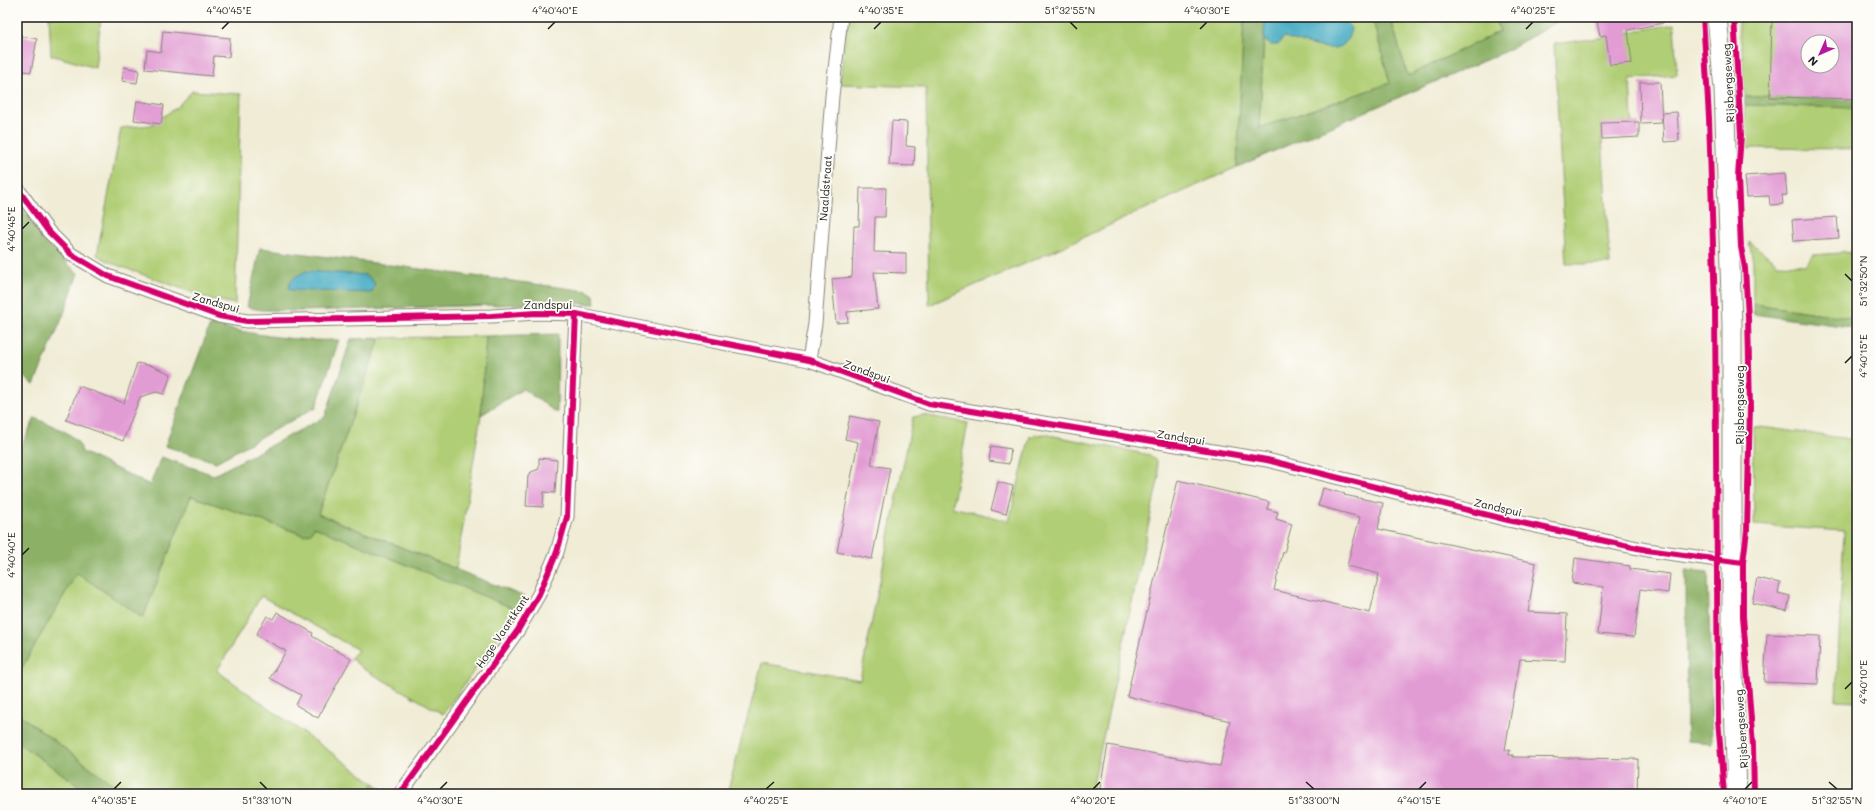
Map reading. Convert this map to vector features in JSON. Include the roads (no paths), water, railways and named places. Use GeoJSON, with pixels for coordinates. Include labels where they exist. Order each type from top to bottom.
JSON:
{"type":"FeatureCollection","features":[{"type":"Feature","properties":{"kind":"main road","name":"Rijsbergseweg"},"geometry":{"type":"LineString","coordinates":[[1717,17],[1724,89],[1732,317],[1732,639],[1737,794]]}},
{"type":"Feature","properties":{"kind":"street","name":"Naaldstraat"},"geometry":{"type":"LineString","coordinates":[[809,360],[815,324],[832,96],[840,17]]}},
{"type":"Feature","properties":{"kind":"street","name":"Zandspui"},"geometry":{"type":"LineString","coordinates":[[17,188],[48,231],[71,254],[108,276],[219,316],[246,321],[491,316],[536,313],[576,314],[809,360],[929,404],[1267,460],[1508,520],[1647,550],[1732,562]]}},
{"type":"Feature","properties":{"kind":"street","name":"Hoge Vaartkant"},"geometry":{"type":"LineString","coordinates":[[400,794],[518,630],[539,594],[557,552],[567,517],[576,314]]}},
{"type":"Feature","properties":{"kind":"water"},"geometry":{"type":"Polygon","coordinates":[[[1265,17],[1289,17],[1293,20],[1301,22],[1320,17],[1341,17],[1351,28],[1346,42],[1338,47],[1331,48],[1314,46],[1284,37],[1278,45],[1271,45],[1264,40],[1265,17]]]}},
{"type":"Feature","properties":{"kind":"water"},"geometry":{"type":"Polygon","coordinates":[[[307,271],[366,275],[375,283],[372,293],[289,290],[292,280],[307,271]]]}}]}
